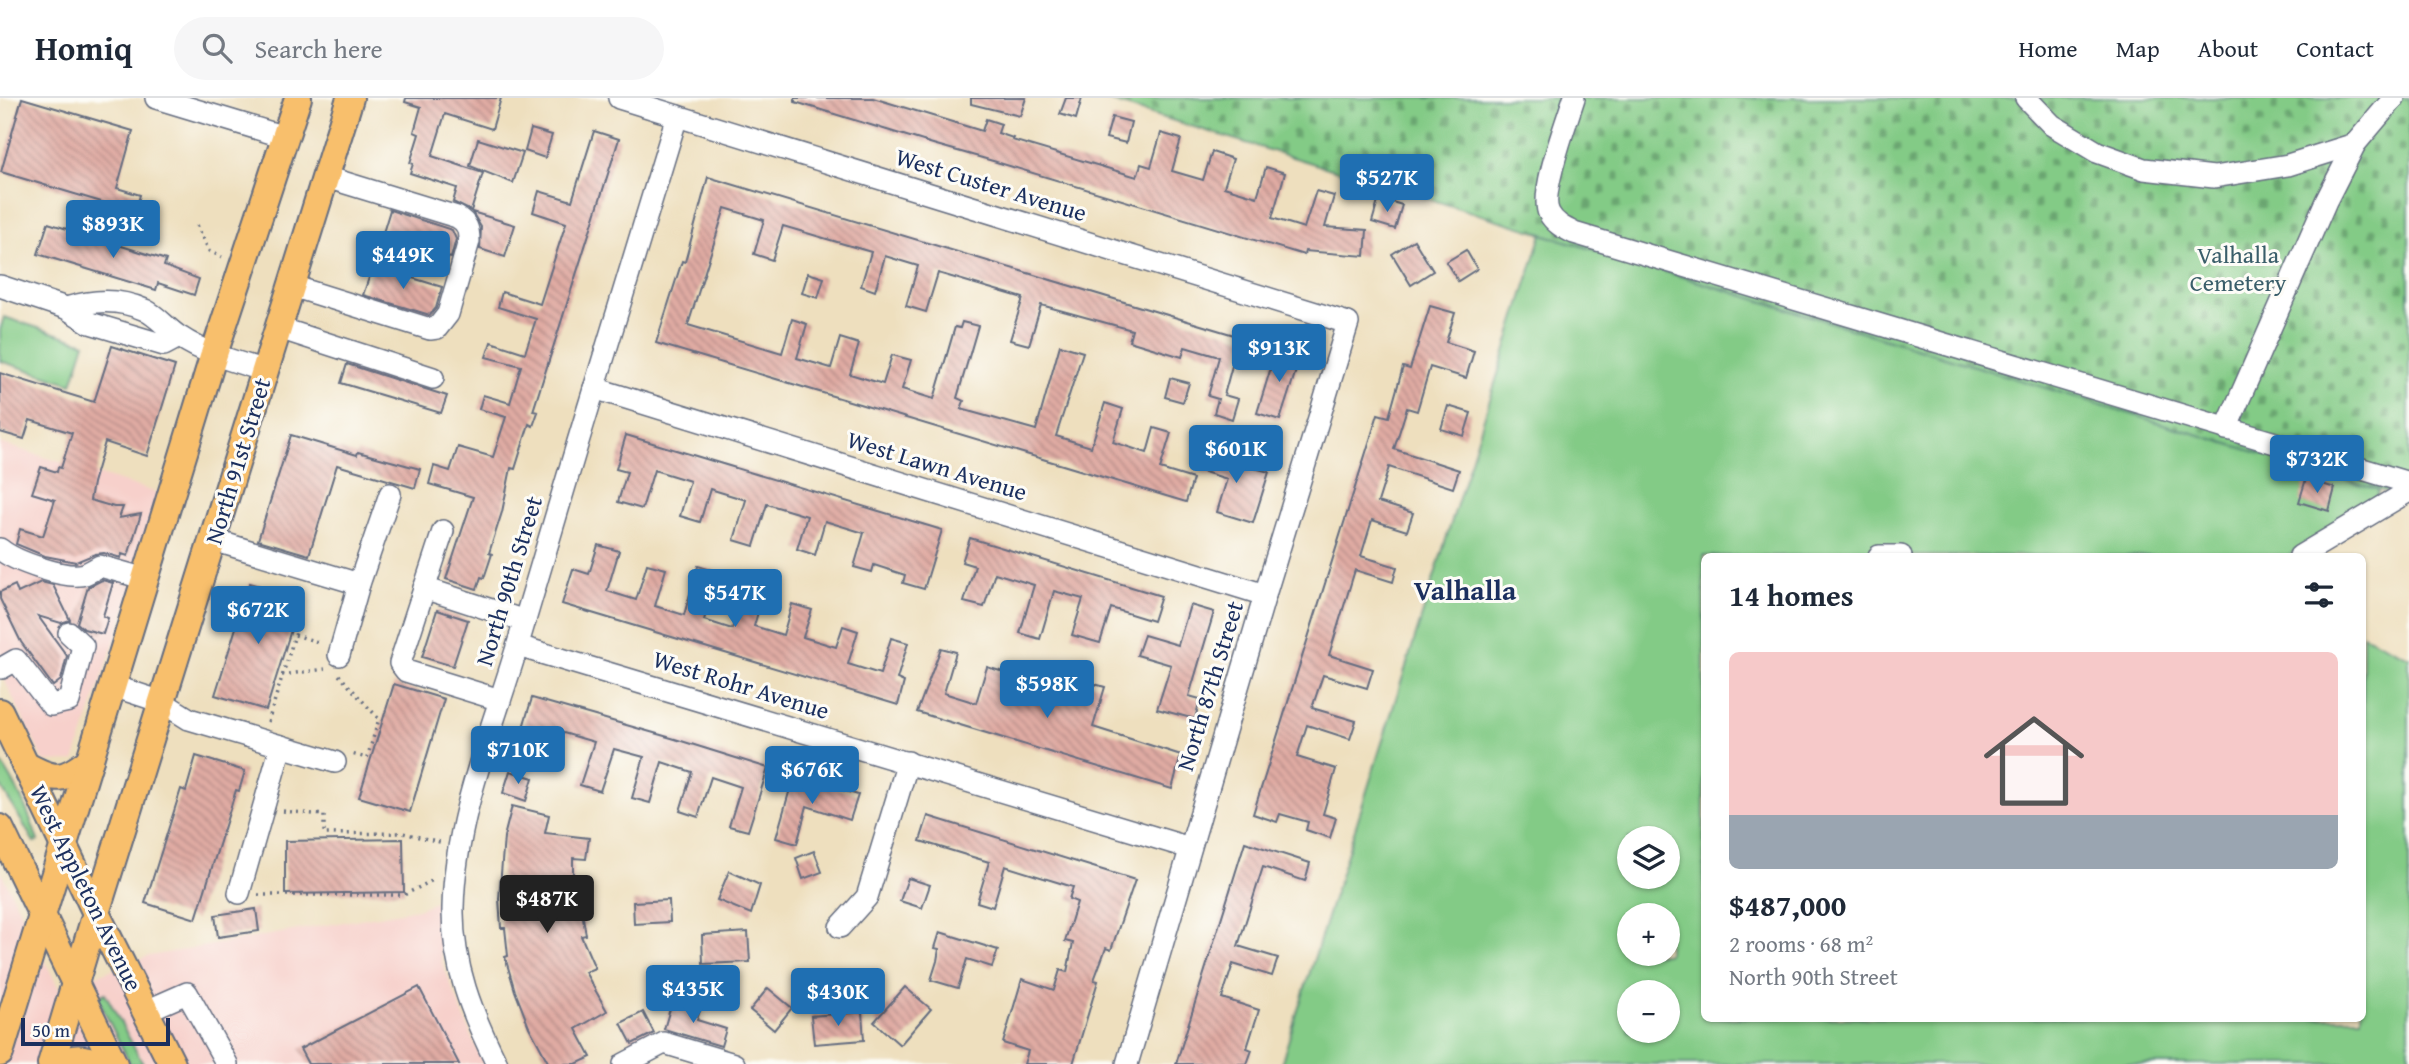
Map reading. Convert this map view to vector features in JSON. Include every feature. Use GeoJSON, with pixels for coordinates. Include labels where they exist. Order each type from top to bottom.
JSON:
{"type":"FeatureCollection","features":[{"type":"Feature","properties":{"kind":"main road"},"geometry":{"type":"LineString","coordinates":[[0,1053],[9,988],[41,915],[214,354],[298,98]]}},
{"type":"Feature","properties":{"kind":"main road","name":"North 91st Street"},"geometry":{"type":"LineString","coordinates":[[51,1064],[350,98]]}},
{"type":"Feature","properties":{"kind":"main road","name":"West Appleton Avenue"},"geometry":{"type":"LineString","coordinates":[[0,712],[172,1064]]}},
{"type":"Feature","properties":{"kind":"main road"},"geometry":{"type":"LineString","coordinates":[[25,765],[52,776],[66,777],[90,760]]}},
{"type":"Feature","properties":{"kind":"main road"},"geometry":{"type":"LineString","coordinates":[[0,828],[114,1064]]}},
{"type":"Feature","properties":{"kind":"main road"},"geometry":{"type":"LineString","coordinates":[[61,1064],[75,1058],[98,1064]]}},
{"type":"Feature","properties":{"kind":"street"},"geometry":{"type":"LineString","coordinates":[[156,98],[285,137]]}},
{"type":"Feature","properties":{"kind":"street","name":"West Custer Avenue"},"geometry":{"type":"LineString","coordinates":[[619,98],[1348,323]]}},
{"type":"Feature","properties":{"kind":"street"},"geometry":{"type":"LineString","coordinates":[[1574,98],[1546,191],[1548,212],[1558,224],[1574,233],[2409,483]]}},
{"type":"Feature","properties":{"kind":"street"},"geometry":{"type":"LineString","coordinates":[[2025,98],[2052,125],[2097,152],[2144,169],[2214,177],[2288,165],[2356,144]]}},
{"type":"Feature","properties":{"kind":"street"},"geometry":{"type":"LineString","coordinates":[[2227,429],[2326,201],[2356,144],[2394,98]]}},
{"type":"Feature","properties":{"kind":"street","name":"North 90th Street"},"geometry":{"type":"LineString","coordinates":[[497,1064],[465,992],[457,959],[453,910],[459,846],[471,786],[518,646],[677,116]]}},
{"type":"Feature","properties":{"kind":"street"},"geometry":{"type":"LineString","coordinates":[[292,286],[430,329],[438,328],[448,314],[469,240],[469,230],[464,222],[457,217],[326,177]]}},
{"type":"Feature","properties":{"kind":"street"},"geometry":{"type":"LineString","coordinates":[[0,286],[66,308],[110,300],[145,310],[179,337],[214,354],[266,371]]}},
{"type":"Feature","properties":{"kind":"street","name":"North 87th Street"},"geometry":{"type":"LineString","coordinates":[[1126,1064],[1348,323]]}},
{"type":"Feature","properties":{"kind":"street"},"geometry":{"type":"LineString","coordinates":[[279,328],[433,377]]}},
{"type":"Feature","properties":{"kind":"street","name":"West Lawn Avenue"},"geometry":{"type":"LineString","coordinates":[[594,388],[1265,595]]}},
{"type":"Feature","properties":{"kind":"street"},"geometry":{"type":"LineString","coordinates":[[2305,553],[2409,491]]}},
{"type":"Feature","properties":{"kind":"street"},"geometry":{"type":"LineString","coordinates":[[340,652],[359,584],[390,494]]}},
{"type":"Feature","properties":{"kind":"street"},"geometry":{"type":"LineString","coordinates":[[443,531],[400,663],[406,671],[500,700]]}},
{"type":"Feature","properties":{"kind":"street"},"geometry":{"type":"LineString","coordinates":[[213,540],[359,584]]}},
{"type":"Feature","properties":{"kind":"street"},"geometry":{"type":"LineString","coordinates":[[0,549],[38,569],[83,575],[100,566],[146,579]]}},
{"type":"Feature","properties":{"kind":"street"},"geometry":{"type":"LineString","coordinates":[[424,588],[525,621]]}},
{"type":"Feature","properties":{"kind":"street"},"geometry":{"type":"LineString","coordinates":[[2,668],[16,660],[51,705],[69,701],[83,646],[69,633]]}},
{"type":"Feature","properties":{"kind":"street","name":"West Rohr Avenue"},"geometry":{"type":"LineString","coordinates":[[518,646],[1190,848]]}},
{"type":"Feature","properties":{"kind":"street"},"geometry":{"type":"LineString","coordinates":[[113,686],[162,702],[189,719],[335,762]]}},
{"type":"Feature","properties":{"kind":"street"},"geometry":{"type":"LineString","coordinates":[[239,893],[264,805],[272,743]]}},
{"type":"Feature","properties":{"kind":"street"},"geometry":{"type":"LineString","coordinates":[[840,927],[867,897],[908,762]]}},
{"type":"Feature","properties":{"kind":"street"},"geometry":{"type":"LineString","coordinates":[[146,1011],[187,993],[227,1064]]}},
{"type":"Feature","properties":{"kind":"street"},"geometry":{"type":"LineString","coordinates":[[624,1064],[664,1043],[734,1064]]}},
{"type":"Feature","properties":{"kind":"path"},"geometry":{"type":"LineString","coordinates":[[197,225],[209,251],[224,258]]}},
{"type":"Feature","properties":{"kind":"path"},"geometry":{"type":"LineString","coordinates":[[272,743],[282,675],[295,635],[340,652]]}},
{"type":"Feature","properties":{"kind":"path"},"geometry":{"type":"LineString","coordinates":[[282,675],[326,669],[342,676],[379,719],[367,758],[353,753],[335,762]]}},
{"type":"Feature","properties":{"kind":"path"},"geometry":{"type":"LineString","coordinates":[[264,805],[292,813],[324,815],[324,834],[404,833],[459,846]]}},
{"type":"Feature","properties":{"kind":"path"},"geometry":{"type":"LineString","coordinates":[[239,893],[266,897],[404,895],[439,877],[455,873]]}},
{"type":"Feature","properties":{"kind":"shaded area"},"geometry":{"type":"Polygon","coordinates":[[[0,443],[164,495],[74,761],[44,762],[0,671],[0,443]]]}},
{"type":"Feature","properties":{"kind":"shaded area"},"geometry":{"type":"Polygon","coordinates":[[[0,870],[59,989],[149,956],[418,909],[436,901],[442,962],[483,1064],[0,1064],[0,870]]]}},
{"type":"Feature","properties":{"kind":"green space","name":"Valhalla Cemetery"},"geometry":{"type":"Polygon","coordinates":[[[1099,98],[2409,98],[2409,499],[1099,98]]]}},
{"type":"Feature","properties":{"kind":"green space"},"geometry":{"type":"Polygon","coordinates":[[[1542,234],[2379,490],[2374,504],[2292,553],[1701,553],[1701,1022],[2366,1022],[2366,636],[2409,657],[2409,1064],[1281,1064],[1542,234]]]}},
{"type":"Feature","properties":{"kind":"green space"},"geometry":{"type":"Polygon","coordinates":[[[4,317],[85,343],[72,384],[0,361],[0,330],[4,317]]]}},
{"type":"Feature","properties":{"kind":"green space"},"geometry":{"type":"Polygon","coordinates":[[[0,761],[22,800],[38,841],[34,842],[0,785],[0,761]]]}},
{"type":"Feature","properties":{"kind":"green space"},"geometry":{"type":"Polygon","coordinates":[[[105,993],[143,1064],[130,1064],[97,997],[105,993]]]}},
{"type":"Feature","properties":{"kind":"building"},"geometry":{"type":"Polygon","coordinates":[[[22,98],[133,131],[117,188],[140,195],[135,212],[1,172],[22,98]]]}},
{"type":"Feature","properties":{"kind":"building"},"geometry":{"type":"Polygon","coordinates":[[[406,98],[501,98],[492,129],[445,114],[432,156],[483,173],[471,211],[453,202],[457,188],[410,173],[413,164],[410,163],[419,134],[414,132],[421,107],[405,102],[406,98]]]}},
{"type":"Feature","properties":{"kind":"building"},"geometry":{"type":"Polygon","coordinates":[[[795,98],[873,98],[982,131],[986,119],[1001,124],[998,133],[1013,138],[1012,140],[1137,177],[1141,164],[1151,167],[1161,133],[1181,139],[1172,171],[1203,180],[1212,152],[1233,159],[1224,187],[1257,197],[1266,167],[1285,173],[1272,218],[1304,228],[1316,191],[1334,196],[1325,227],[1367,230],[1365,256],[1305,251],[1304,255],[795,102],[795,98]]]}},
{"type":"Feature","properties":{"kind":"building"},"geometry":{"type":"Polygon","coordinates":[[[971,98],[1026,98],[1020,116],[971,104],[971,98]]]}},
{"type":"Feature","properties":{"kind":"building"},"geometry":{"type":"Polygon","coordinates":[[[1066,98],[1082,98],[1076,119],[1060,114],[1066,98]]]}},
{"type":"Feature","properties":{"kind":"building"},"geometry":{"type":"Polygon","coordinates":[[[1112,117],[1131,122],[1126,143],[1106,138],[1112,117]]]}},
{"type":"Feature","properties":{"kind":"building"},"geometry":{"type":"Polygon","coordinates":[[[531,129],[552,135],[545,158],[525,151],[531,129]]]}},
{"type":"Feature","properties":{"kind":"building"},"geometry":{"type":"Polygon","coordinates":[[[594,131],[619,139],[533,411],[538,412],[533,426],[529,424],[515,469],[511,468],[502,512],[489,553],[492,554],[484,578],[481,577],[477,589],[446,579],[473,497],[429,484],[434,466],[450,471],[458,447],[493,457],[506,417],[479,409],[483,395],[510,403],[521,366],[486,357],[491,342],[525,353],[536,319],[498,307],[502,292],[540,304],[566,223],[533,212],[539,191],[572,201],[594,131]]]}},
{"type":"Feature","properties":{"kind":"building"},"geometry":{"type":"Polygon","coordinates":[[[478,139],[523,153],[513,183],[470,166],[478,139]]]}},
{"type":"Feature","properties":{"kind":"building"},"geometry":{"type":"Polygon","coordinates":[[[708,177],[1244,338],[1237,363],[1233,362],[1224,395],[1238,399],[1232,419],[1214,413],[1218,399],[1208,396],[1219,357],[1185,347],[1182,357],[1129,341],[1132,330],[1041,305],[1029,345],[1010,340],[1023,298],[938,273],[926,312],[906,306],[918,266],[885,256],[875,291],[861,286],[871,252],[783,226],[772,260],[754,254],[764,220],[725,208],[688,325],[782,353],[792,319],[807,324],[797,358],[831,368],[840,338],[859,344],[850,374],[883,384],[892,355],[911,360],[902,389],[934,399],[955,327],[960,328],[962,322],[978,326],[957,398],[964,401],[961,409],[1036,430],[1060,345],[1083,352],[1056,436],[1091,447],[1105,403],[1123,409],[1113,442],[1147,453],[1154,428],[1171,433],[1160,469],[1193,479],[1186,502],[656,343],[682,261],[685,262],[708,177]]]}},
{"type":"Feature","properties":{"kind":"building"},"geometry":{"type":"Polygon","coordinates":[[[1379,198],[1402,205],[1395,229],[1372,222],[1379,198]]]}},
{"type":"Feature","properties":{"kind":"building"},"geometry":{"type":"Polygon","coordinates":[[[390,210],[452,230],[456,239],[451,258],[382,236],[390,210]]]}},
{"type":"Feature","properties":{"kind":"building"},"geometry":{"type":"Polygon","coordinates":[[[472,212],[515,225],[505,257],[480,249],[481,227],[472,212]]]}},
{"type":"Feature","properties":{"kind":"building"},"geometry":{"type":"Polygon","coordinates":[[[48,223],[166,260],[164,266],[199,279],[194,295],[158,283],[156,290],[38,254],[48,223]]]}},
{"type":"Feature","properties":{"kind":"building"},"geometry":{"type":"Polygon","coordinates":[[[1414,240],[1433,271],[1411,285],[1392,254],[1414,240]]]}},
{"type":"Feature","properties":{"kind":"building"},"geometry":{"type":"Polygon","coordinates":[[[1466,250],[1477,269],[1458,281],[1446,262],[1466,250]]]}},
{"type":"Feature","properties":{"kind":"building"},"geometry":{"type":"Polygon","coordinates":[[[373,266],[442,287],[436,308],[430,315],[363,295],[373,266]]]}},
{"type":"Feature","properties":{"kind":"building"},"geometry":{"type":"Polygon","coordinates":[[[808,273],[824,278],[818,298],[802,293],[808,273]]]}},
{"type":"Feature","properties":{"kind":"building"},"geometry":{"type":"Polygon","coordinates":[[[1430,306],[1455,313],[1446,342],[1474,351],[1466,378],[1430,367],[1417,411],[1407,408],[1394,449],[1459,470],[1453,488],[1389,467],[1378,502],[1413,513],[1407,531],[1372,520],[1361,556],[1397,567],[1393,582],[1355,570],[1329,655],[1373,669],[1367,688],[1323,675],[1312,708],[1356,721],[1350,739],[1307,725],[1297,757],[1336,769],[1323,814],[1336,818],[1330,838],[1306,830],[1308,822],[1280,814],[1277,822],[1253,814],[1378,414],[1389,417],[1403,367],[1410,369],[1430,306]]]}},
{"type":"Feature","properties":{"kind":"building"},"geometry":{"type":"Polygon","coordinates":[[[112,346],[175,366],[147,456],[105,442],[93,483],[90,500],[123,507],[119,518],[141,514],[128,556],[122,554],[121,558],[104,553],[95,554],[76,562],[45,556],[16,544],[20,529],[43,536],[55,500],[32,493],[41,467],[57,472],[58,467],[61,468],[72,433],[30,420],[24,439],[0,432],[0,373],[94,402],[112,346]]]}},
{"type":"Feature","properties":{"kind":"building"},"geometry":{"type":"Polygon","coordinates":[[[1277,348],[1301,355],[1280,420],[1257,413],[1277,348]]]}},
{"type":"Feature","properties":{"kind":"building"},"geometry":{"type":"Polygon","coordinates":[[[347,364],[447,396],[441,413],[341,383],[347,364]]]}},
{"type":"Feature","properties":{"kind":"building"},"geometry":{"type":"Polygon","coordinates":[[[1170,378],[1189,383],[1183,402],[1165,397],[1170,378]]]}},
{"type":"Feature","properties":{"kind":"building"},"geometry":{"type":"Polygon","coordinates":[[[1448,406],[1471,413],[1464,436],[1441,429],[1448,406]]]}},
{"type":"Feature","properties":{"kind":"building"},"geometry":{"type":"Polygon","coordinates":[[[291,435],[357,455],[358,452],[420,469],[415,488],[337,465],[309,555],[258,540],[291,435]]]}},
{"type":"Feature","properties":{"kind":"building"},"geometry":{"type":"Polygon","coordinates":[[[626,435],[942,530],[924,589],[903,583],[905,575],[874,565],[872,572],[854,567],[864,533],[825,521],[815,555],[797,549],[807,516],[767,504],[754,546],[734,540],[746,500],[710,489],[700,522],[680,516],[690,481],[654,470],[642,509],[618,502],[627,472],[616,469],[626,435]]]}},
{"type":"Feature","properties":{"kind":"building"},"geometry":{"type":"Polygon","coordinates":[[[1204,449],[1241,461],[1240,464],[1269,472],[1253,523],[1217,512],[1227,479],[1198,470],[1204,449]]]}},
{"type":"Feature","properties":{"kind":"building"},"geometry":{"type":"Polygon","coordinates":[[[2306,479],[2335,488],[2329,511],[2299,502],[2306,479]]]}},
{"type":"Feature","properties":{"kind":"building"},"geometry":{"type":"Polygon","coordinates":[[[970,538],[1161,596],[1153,621],[1111,608],[1100,643],[1072,635],[1083,599],[1054,591],[1040,639],[1020,633],[1034,585],[995,573],[984,607],[964,602],[975,566],[962,562],[970,538]]]}},
{"type":"Feature","properties":{"kind":"building"},"geometry":{"type":"Polygon","coordinates":[[[598,545],[619,551],[607,591],[636,600],[647,564],[666,569],[655,606],[684,615],[698,566],[718,572],[704,620],[732,629],[744,589],[763,595],[754,626],[783,635],[792,604],[812,610],[803,637],[836,647],[843,626],[858,631],[848,664],[880,674],[891,638],[908,643],[897,679],[904,682],[898,705],[562,604],[573,569],[589,574],[598,545]]]}},
{"type":"Feature","properties":{"kind":"building"},"geometry":{"type":"Polygon","coordinates":[[[102,580],[113,583],[103,616],[108,618],[103,634],[84,629],[77,623],[88,587],[102,580]]]}},
{"type":"Feature","properties":{"kind":"building"},"geometry":{"type":"Polygon","coordinates":[[[41,582],[53,585],[70,620],[61,623],[38,616],[67,656],[61,680],[53,686],[21,642],[0,599],[0,592],[15,585],[18,593],[41,582]]]}},
{"type":"Feature","properties":{"kind":"building"},"geometry":{"type":"Polygon","coordinates":[[[250,583],[301,598],[266,710],[215,695],[250,583]]]}},
{"type":"Feature","properties":{"kind":"building"},"geometry":{"type":"Polygon","coordinates":[[[1190,605],[1214,612],[1189,696],[1200,699],[1195,719],[1157,709],[1171,665],[1137,655],[1144,635],[1178,645],[1190,605]]]}},
{"type":"Feature","properties":{"kind":"building"},"geometry":{"type":"Polygon","coordinates":[[[437,610],[468,620],[453,666],[422,657],[437,610]]]}},
{"type":"Feature","properties":{"kind":"building"},"geometry":{"type":"Polygon","coordinates":[[[941,648],[956,652],[944,693],[976,703],[987,667],[1030,680],[1034,667],[1105,687],[1093,727],[1181,755],[1172,789],[917,712],[941,648]]]}},
{"type":"Feature","properties":{"kind":"building"},"geometry":{"type":"Polygon","coordinates":[[[394,684],[444,699],[410,812],[359,797],[394,684]]]}},
{"type":"Feature","properties":{"kind":"building"},"geometry":{"type":"Polygon","coordinates":[[[532,698],[768,768],[748,831],[729,826],[741,787],[711,777],[698,817],[680,811],[692,772],[662,762],[650,803],[632,798],[644,757],[614,749],[600,791],[580,785],[594,742],[550,729],[546,742],[521,734],[532,698]]]}},
{"type":"Feature","properties":{"kind":"building"},"geometry":{"type":"Polygon","coordinates":[[[196,756],[245,771],[239,791],[236,790],[196,919],[145,903],[181,789],[186,791],[196,756]]]}},
{"type":"Feature","properties":{"kind":"building"},"geometry":{"type":"Polygon","coordinates":[[[510,771],[533,778],[526,801],[503,793],[510,771]]]}},
{"type":"Feature","properties":{"kind":"building"},"geometry":{"type":"Polygon","coordinates":[[[794,775],[858,795],[850,820],[807,806],[797,844],[776,838],[794,775]]]}},
{"type":"Feature","properties":{"kind":"building"},"geometry":{"type":"Polygon","coordinates":[[[512,806],[549,815],[545,833],[589,838],[586,859],[573,858],[573,914],[582,912],[586,935],[581,936],[595,968],[585,972],[607,1011],[576,1029],[591,1057],[576,1064],[549,1064],[529,1027],[505,957],[508,956],[505,928],[501,928],[499,899],[504,837],[512,806]]]}},
{"type":"Feature","properties":{"kind":"building"},"geometry":{"type":"Polygon","coordinates":[[[928,816],[1135,880],[1111,950],[1106,948],[1094,980],[1098,981],[1073,1064],[1024,1064],[1028,1051],[1003,1043],[1022,979],[1054,990],[1060,970],[1067,972],[1073,943],[1065,941],[1077,902],[1069,899],[1073,887],[1005,866],[993,907],[977,902],[989,862],[920,841],[928,816]]]}},
{"type":"Feature","properties":{"kind":"building"},"geometry":{"type":"Polygon","coordinates":[[[403,839],[404,892],[285,894],[285,841],[403,839]]]}},
{"type":"Feature","properties":{"kind":"building"},"geometry":{"type":"Polygon","coordinates":[[[1245,842],[1310,863],[1305,881],[1263,867],[1238,946],[1278,958],[1272,976],[1233,964],[1222,998],[1259,1010],[1247,1048],[1252,1050],[1247,1064],[1176,1064],[1245,842]]]}},
{"type":"Feature","properties":{"kind":"building"},"geometry":{"type":"Polygon","coordinates":[[[814,851],[822,872],[803,879],[796,858],[814,851]]]}},
{"type":"Feature","properties":{"kind":"building"},"geometry":{"type":"Polygon","coordinates":[[[729,871],[760,885],[751,914],[717,900],[729,871]]]}},
{"type":"Feature","properties":{"kind":"building"},"geometry":{"type":"Polygon","coordinates":[[[908,878],[930,885],[922,908],[900,901],[908,878]]]}},
{"type":"Feature","properties":{"kind":"building"},"geometry":{"type":"Polygon","coordinates":[[[669,900],[670,922],[634,924],[633,902],[669,900]]]}},
{"type":"Feature","properties":{"kind":"building"},"geometry":{"type":"Polygon","coordinates":[[[256,909],[259,931],[218,937],[215,915],[256,909]]]}},
{"type":"Feature","properties":{"kind":"building"},"geometry":{"type":"Polygon","coordinates":[[[748,932],[750,962],[703,964],[702,935],[748,932]]]}},
{"type":"Feature","properties":{"kind":"building"},"geometry":{"type":"Polygon","coordinates":[[[940,932],[998,950],[992,967],[967,959],[958,988],[931,980],[937,961],[939,949],[935,948],[940,932]]]}},
{"type":"Feature","properties":{"kind":"building"},"geometry":{"type":"Polygon","coordinates":[[[419,987],[459,1064],[308,1064],[300,1049],[419,987]]]}},
{"type":"Feature","properties":{"kind":"building"},"geometry":{"type":"Polygon","coordinates":[[[905,987],[931,1009],[900,1045],[874,1022],[905,987]]]}},
{"type":"Feature","properties":{"kind":"building"},"geometry":{"type":"Polygon","coordinates":[[[768,988],[792,1008],[774,1030],[750,1010],[768,988]]]}},
{"type":"Feature","properties":{"kind":"building"},"geometry":{"type":"Polygon","coordinates":[[[672,1002],[700,1010],[697,1020],[726,1029],[721,1046],[664,1029],[672,1002]]]}},
{"type":"Feature","properties":{"kind":"building"},"geometry":{"type":"Polygon","coordinates":[[[643,1012],[654,1033],[632,1044],[621,1023],[643,1012]]]}},
{"type":"Feature","properties":{"kind":"building"},"geometry":{"type":"Polygon","coordinates":[[[862,1012],[864,1040],[814,1044],[811,1016],[862,1012]]]}},
{"type":"Feature","properties":{"kind":"district","name":"Valhalla"},"geometry":{"type":"Point","coordinates":[1465,590]}}]}
